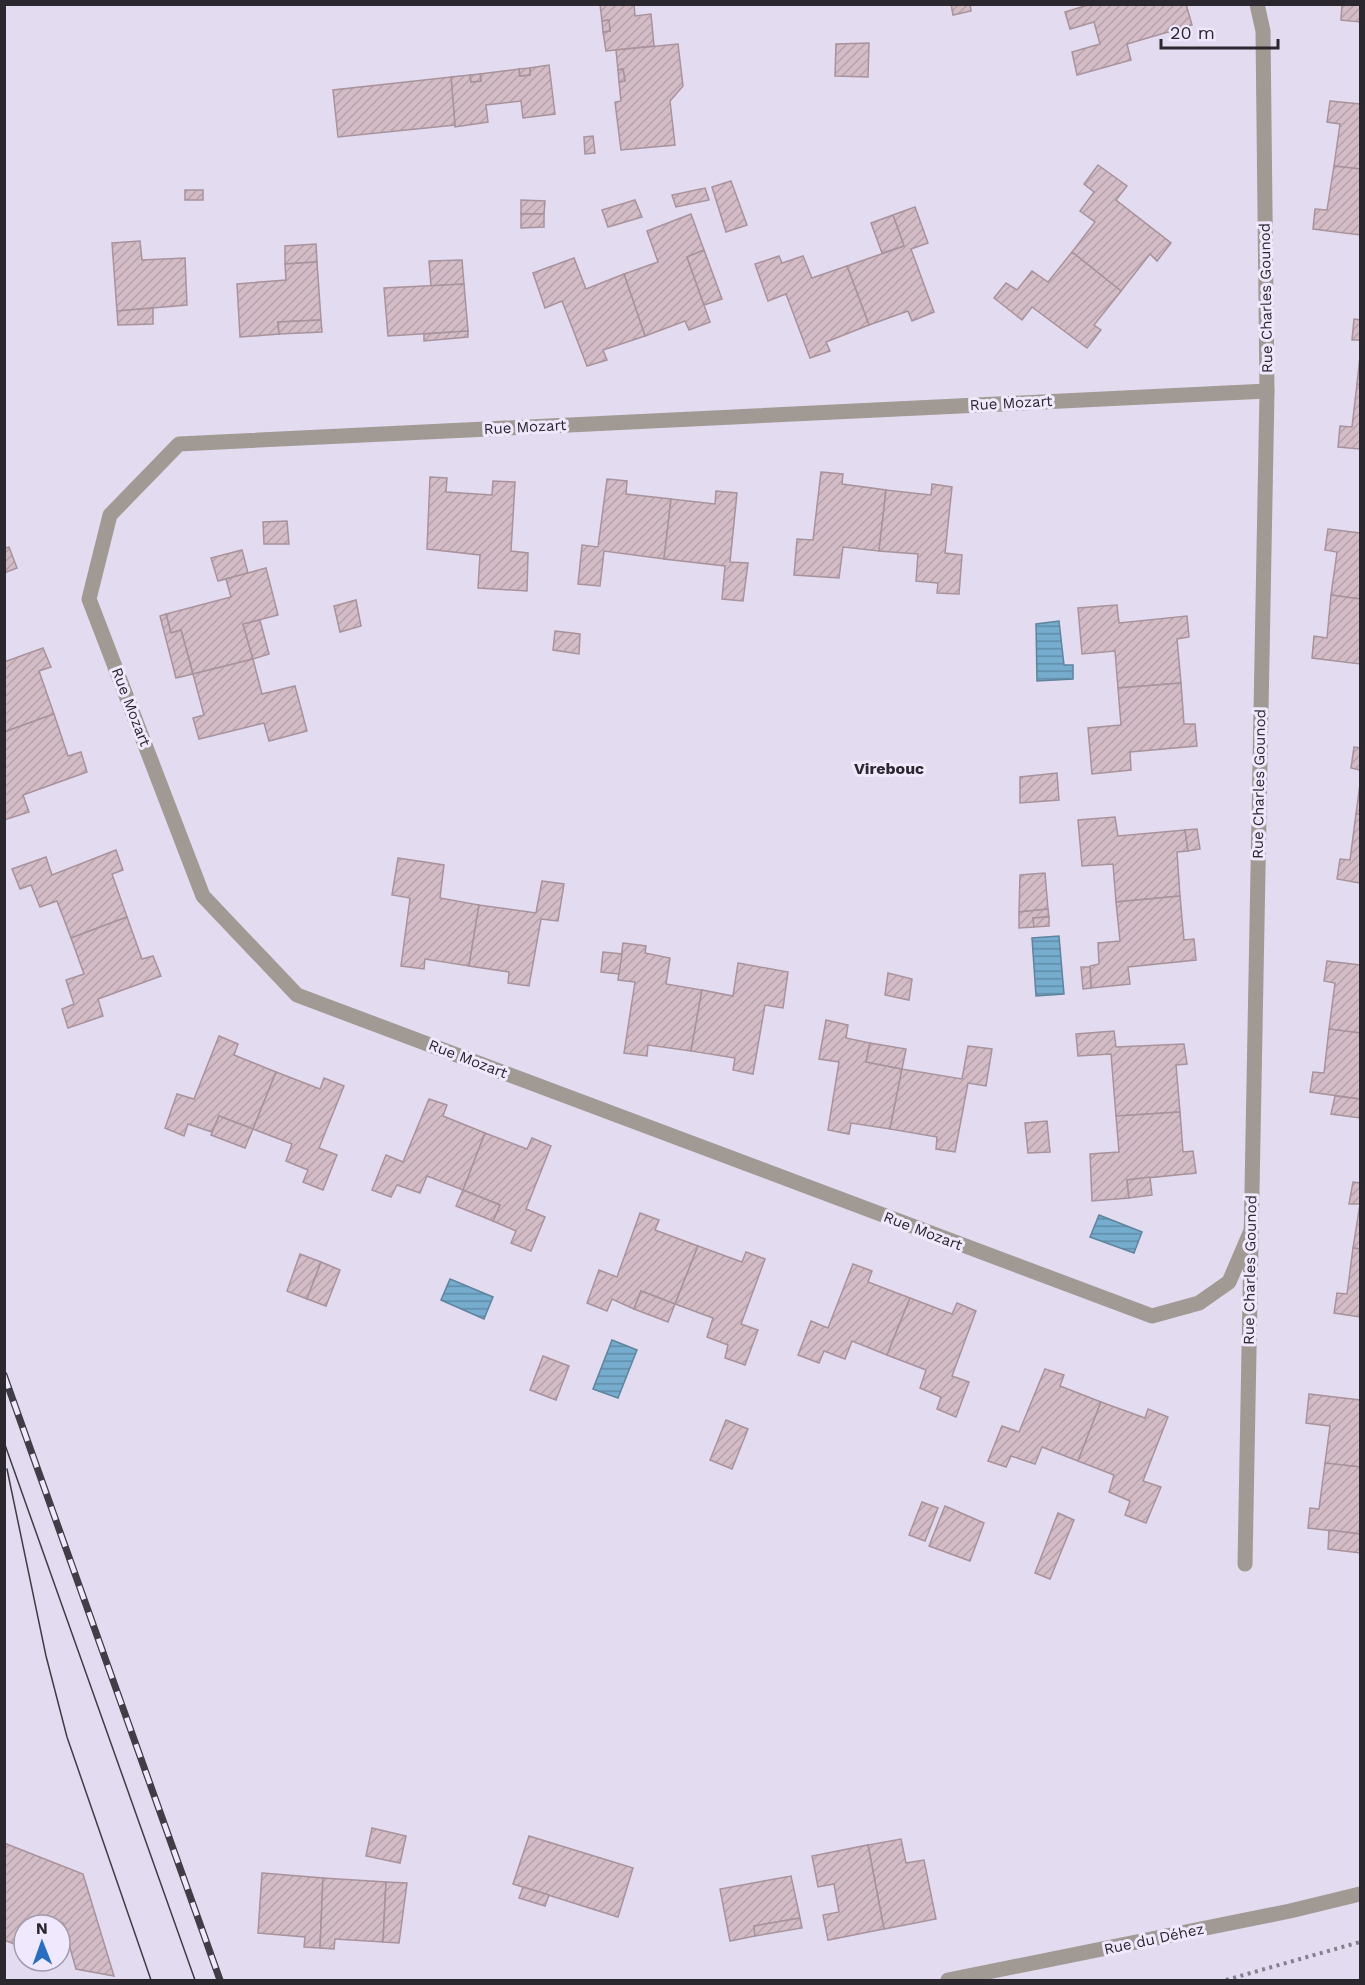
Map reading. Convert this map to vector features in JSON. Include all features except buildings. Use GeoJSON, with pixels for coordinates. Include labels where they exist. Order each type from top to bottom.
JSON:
{"type":"FeatureCollection","features":[{"type":"Feature","properties":{"kind":"street","name":"Rue Charles Gounod"},"geometry":{"type":"LineString","coordinates":[[1245,1564],[1267,391],[1263,31],[1257,4]]}},
{"type":"Feature","properties":{"kind":"street","name":"Rue Mozart"},"geometry":{"type":"LineString","coordinates":[[1250,1233],[1229,1282],[1199,1303],[1152,1316],[297,995],[203,896],[89,599],[110,515],[179,444],[1267,391]]}},
{"type":"Feature","properties":{"kind":"street","name":"Rue du Déhez"},"geometry":{"type":"LineString","coordinates":[[948,1980],[1290,1911],[1360,1894]]}},
{"type":"Feature","properties":{"kind":"path"},"geometry":{"type":"LineString","coordinates":[[1226,1980],[1360,1942]]}},
{"type":"Feature","properties":{"kind":"water"},"geometry":{"type":"Polygon","coordinates":[[[1059,621],[1064,665],[1073,665],[1073,679],[1037,681],[1036,624],[1059,621]]]}},
{"type":"Feature","properties":{"kind":"water"},"geometry":{"type":"Polygon","coordinates":[[[1059,936],[1064,994],[1036,996],[1032,938],[1059,936]]]}},
{"type":"Feature","properties":{"kind":"water"},"geometry":{"type":"Polygon","coordinates":[[[1099,1215],[1142,1232],[1134,1253],[1090,1237],[1099,1215]]]}},
{"type":"Feature","properties":{"kind":"water"},"geometry":{"type":"Polygon","coordinates":[[[450,1279],[493,1297],[484,1319],[441,1300],[450,1279]]]}},
{"type":"Feature","properties":{"kind":"water"},"geometry":{"type":"Polygon","coordinates":[[[612,1340],[637,1350],[618,1398],[593,1389],[612,1340]]]}},
{"type":"Feature","properties":{"kind":"tram line"},"geometry":{"type":"LineString","coordinates":[[4,1442],[195,1980]]}},
{"type":"Feature","properties":{"kind":"tram line"},"geometry":{"type":"LineString","coordinates":[[7,1469],[46,1656],[67,1737],[151,1980]]}},
{"type":"Feature","properties":{"kind":"railway"},"geometry":{"type":"LineString","coordinates":[[4,1375],[220,1980]]}},
{"type":"Feature","properties":{"kind":"district","name":"Virebouc"},"geometry":{"type":"Point","coordinates":[889,768]}}]}
